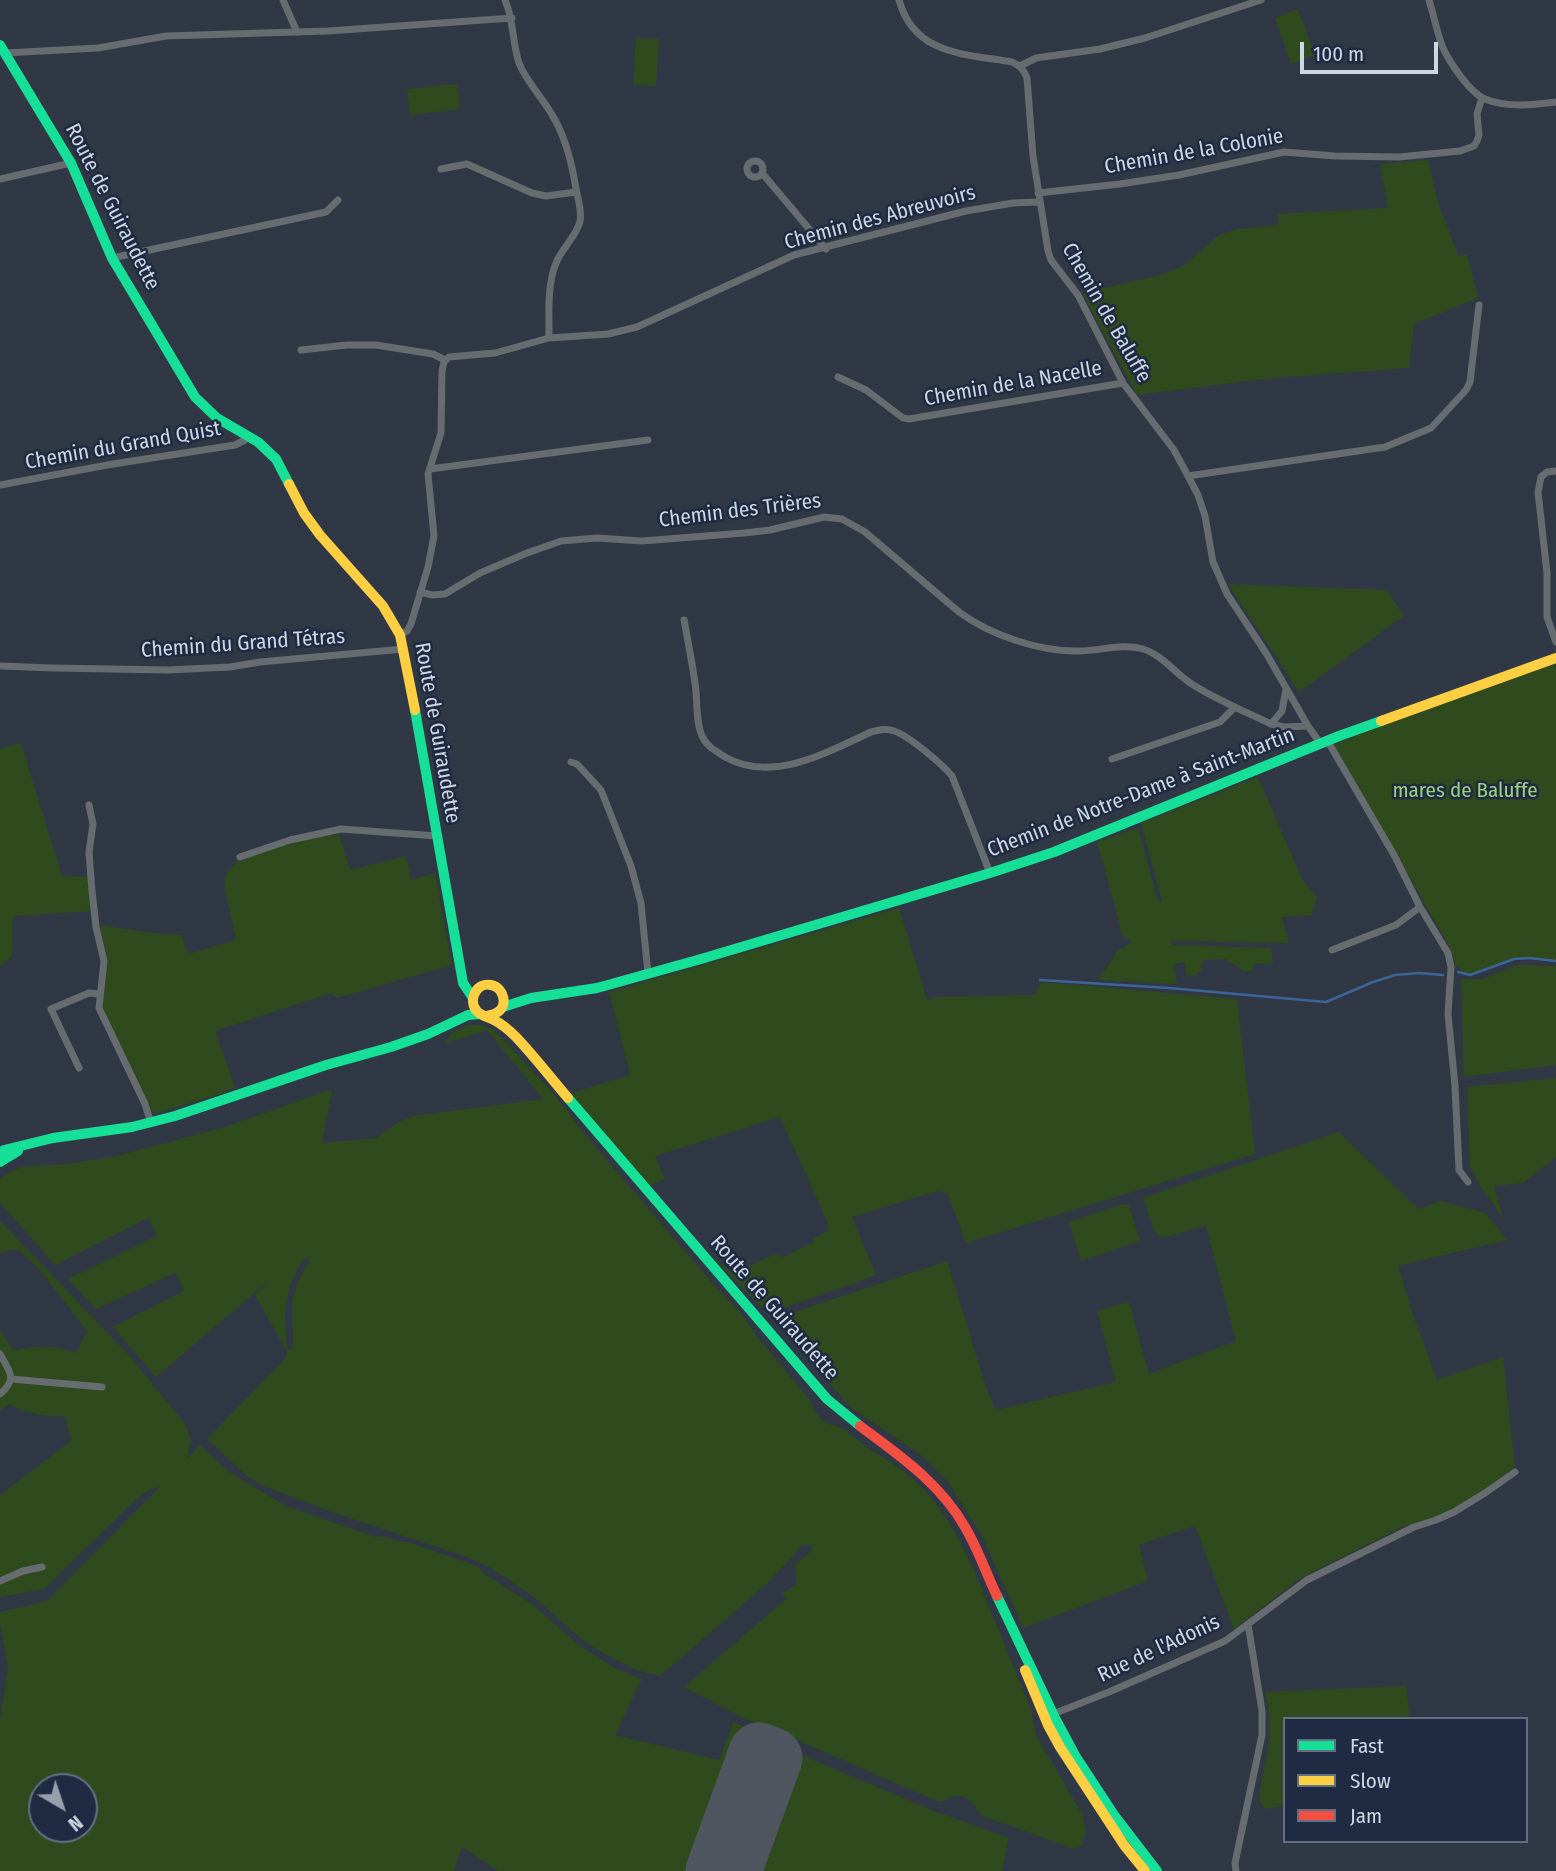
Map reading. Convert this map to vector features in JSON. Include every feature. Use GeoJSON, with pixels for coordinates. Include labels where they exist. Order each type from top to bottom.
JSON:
{"type":"FeatureCollection","features":[{"type":"Feature","properties":{"kind":"street"},"geometry":{"type":"LineString","coordinates":[[283,0],[297,32]]}},
{"type":"Feature","properties":{"kind":"street"},"geometry":{"type":"LineString","coordinates":[[505,0],[512,18],[519,62],[558,126],[573,169],[580,220],[553,272],[549,338]]}},
{"type":"Feature","properties":{"kind":"street"},"geometry":{"type":"LineString","coordinates":[[899,0],[902,12],[911,27],[938,48],[1012,62],[1020,66],[1036,58],[1100,49],[1145,38],[1261,0]]}},
{"type":"Feature","properties":{"kind":"street"},"geometry":{"type":"LineString","coordinates":[[1429,0],[1444,48],[1472,90],[1482,98],[1510,104],[1556,102]]}},
{"type":"Feature","properties":{"kind":"street"},"geometry":{"type":"LineString","coordinates":[[2,49],[98,48],[166,36],[297,32],[512,18]]}},
{"type":"Feature","properties":{"kind":"street","name":"Route de Guiraudette"},"geometry":{"type":"LineString","coordinates":[[2,49],[71,163],[112,258],[195,397],[217,418],[248,435],[276,459],[304,513],[383,606],[400,635],[463,983],[473,999]]}},
{"type":"Feature","properties":{"kind":"street","name":"Chemin de Baluffe"},"geometry":{"type":"LineString","coordinates":[[1020,66],[1027,78],[1033,156],[1051,260],[1078,295],[1123,383],[1174,450],[1188,476],[1205,516],[1213,562],[1227,594],[1266,653],[1308,726],[1323,742],[1394,855],[1420,907],[1448,953],[1451,967],[1448,1014],[1459,1170],[1468,1182]]}},
{"type":"Feature","properties":{"kind":"street","name":"Chemin de la Colonie"},"geometry":{"type":"LineString","coordinates":[[1039,198],[1179,175],[1284,152],[1399,157],[1461,151],[1474,146],[1477,141],[1477,114],[1482,98]]}},
{"type":"Feature","properties":{"kind":"street"},"geometry":{"type":"LineString","coordinates":[[0,179],[71,163]]}},
{"type":"Feature","properties":{"kind":"street"},"geometry":{"type":"LineString","coordinates":[[441,169],[467,164],[532,193],[546,196],[576,192]]}},
{"type":"Feature","properties":{"kind":"street"},"geometry":{"type":"LineString","coordinates":[[762,173],[826,248]]}},
{"type":"Feature","properties":{"kind":"street","name":"Chemin des Abreuvoirs"},"geometry":{"type":"LineString","coordinates":[[445,360],[451,356],[495,353],[549,338],[608,334],[637,327],[794,255],[966,211],[1039,198]]}},
{"type":"Feature","properties":{"kind":"street"},"geometry":{"type":"LineString","coordinates":[[112,258],[326,212],[338,200]]}},
{"type":"Feature","properties":{"kind":"street"},"geometry":{"type":"LineString","coordinates":[[1188,476],[1385,447],[1431,428],[1466,390],[1470,382],[1479,304]]}},
{"type":"Feature","properties":{"kind":"street"},"geometry":{"type":"LineString","coordinates":[[301,350],[376,345],[433,354],[445,360],[441,378],[442,433],[428,474],[434,536],[411,624],[407,631],[400,635]]}},
{"type":"Feature","properties":{"kind":"street","name":"Chemin de la Nacelle"},"geometry":{"type":"LineString","coordinates":[[838,377],[866,390],[903,418],[909,419],[1123,383]]}},
{"type":"Feature","properties":{"kind":"street","name":"Chemin du Grand Quist"},"geometry":{"type":"LineString","coordinates":[[0,485],[235,444],[245,440],[248,435]]}},
{"type":"Feature","properties":{"kind":"street"},"geometry":{"type":"LineString","coordinates":[[430,468],[648,440]]}},
{"type":"Feature","properties":{"kind":"street"},"geometry":{"type":"LineString","coordinates":[[1556,471],[1547,472],[1541,477],[1538,492],[1547,573],[1548,617],[1556,642]]}},
{"type":"Feature","properties":{"kind":"street","name":"Chemin des Trières"},"geometry":{"type":"LineString","coordinates":[[420,592],[445,594],[480,573],[527,552],[561,541],[597,537],[642,541],[744,533],[770,530],[818,517],[836,517],[865,532],[959,612],[995,633],[1037,646],[1068,651],[1128,647],[1143,649],[1156,656],[1187,682],[1271,724],[1284,727],[1308,726]]}},
{"type":"Feature","properties":{"kind":"street"},"geometry":{"type":"LineString","coordinates":[[684,620],[695,682],[700,734],[707,745],[736,763],[772,766],[810,759],[872,732],[882,730],[902,734],[952,776],[990,873]]}},
{"type":"Feature","properties":{"kind":"street","name":"Chemin du Grand Tétras"},"geometry":{"type":"LineString","coordinates":[[0,666],[168,670],[230,667],[404,649]]}},
{"type":"Feature","properties":{"kind":"street","name":"Chemin de Notre-Dame à Saint-Martin"},"geometry":{"type":"LineString","coordinates":[[503,994],[513,998],[531,998],[597,988],[990,873],[1054,852],[1323,742],[1556,658]]}},
{"type":"Feature","properties":{"kind":"street"},"geometry":{"type":"LineString","coordinates":[[1271,724],[1282,710],[1286,688]]}},
{"type":"Feature","properties":{"kind":"street"},"geometry":{"type":"LineString","coordinates":[[1112,759],[1220,722],[1235,707]]}},
{"type":"Feature","properties":{"kind":"street"},"geometry":{"type":"LineString","coordinates":[[570,762],[578,764],[601,790],[631,866],[641,903],[648,974]]}},
{"type":"Feature","properties":{"kind":"street"},"geometry":{"type":"LineString","coordinates":[[89,805],[93,824],[89,852],[92,891],[96,927],[104,957],[99,1008],[151,1122]]}},
{"type":"Feature","properties":{"kind":"street"},"geometry":{"type":"LineString","coordinates":[[240,857],[290,840],[341,829],[437,836]]}},
{"type":"Feature","properties":{"kind":"street"},"geometry":{"type":"LineString","coordinates":[[1332,950],[1396,925],[1420,907]]}},
{"type":"Feature","properties":{"kind":"street"},"geometry":{"type":"LineString","coordinates":[[461,970],[469,981],[480,987]]}},
{"type":"Feature","properties":{"kind":"street"},"geometry":{"type":"LineString","coordinates":[[0,1153],[54,1138],[151,1122],[391,1047],[453,1022],[468,1015],[497,1014],[503,1008],[503,994],[493,985],[480,987],[453,1022]]}},
{"type":"Feature","properties":{"kind":"street"},"geometry":{"type":"LineString","coordinates":[[79,1068],[51,1009],[89,993],[100,994]]}},
{"type":"Feature","properties":{"kind":"street","name":"Chemin de Notre-Dame à Saint-Martin"},"geometry":{"type":"LineString","coordinates":[[503,1008],[531,998]]}},
{"type":"Feature","properties":{"kind":"street"},"geometry":{"type":"LineString","coordinates":[[473,999],[475,1008],[483,1015]]}},
{"type":"Feature","properties":{"kind":"street","name":"Route de Guiraudette"},"geometry":{"type":"LineString","coordinates":[[503,1008],[514,1036]]}},
{"type":"Feature","properties":{"kind":"street","name":"Route de Guiraudette"},"geometry":{"type":"LineString","coordinates":[[483,1015],[500,1023],[514,1036],[812,1382],[844,1414],[912,1463],[944,1496],[970,1533],[1069,1746],[1119,1823],[1157,1871]]}},
{"type":"Feature","properties":{"kind":"street"},"geometry":{"type":"LineString","coordinates":[[0,1162],[26,1146]]}},
{"type":"Feature","properties":{"kind":"street"},"geometry":{"type":"LineString","coordinates":[[0,1354],[11,1379],[9,1386],[0,1394]]}},
{"type":"Feature","properties":{"kind":"street"},"geometry":{"type":"LineString","coordinates":[[11,1379],[102,1387]]}},
{"type":"Feature","properties":{"kind":"street"},"geometry":{"type":"LineString","coordinates":[[1248,1624],[1307,1580],[1414,1527],[1454,1512],[1515,1472]]}},
{"type":"Feature","properties":{"kind":"street"},"geometry":{"type":"LineString","coordinates":[[0,1581],[23,1571],[42,1567]]}},
{"type":"Feature","properties":{"kind":"street","name":"Route de Guiraudette"},"geometry":{"type":"LineString","coordinates":[[1000,1601],[1004,1620],[1060,1747],[1116,1834],[1145,1871]]}},
{"type":"Feature","properties":{"kind":"street","name":"Route de Guiraudette"},"geometry":{"type":"LineString","coordinates":[[1004,1620],[1048,1713],[1053,1714]]}},
{"type":"Feature","properties":{"kind":"street","name":"Rue de l'Adonis"},"geometry":{"type":"LineString","coordinates":[[1053,1714],[1225,1641],[1248,1624],[1262,1711],[1262,1735],[1234,1868]]}},
{"type":"Feature","properties":{"kind":"green space"},"geometry":{"type":"Polygon","coordinates":[[[1298,9],[1315,55],[1291,64],[1275,18],[1298,9]]]}},
{"type":"Feature","properties":{"kind":"green space"},"geometry":{"type":"Polygon","coordinates":[[[636,38],[659,39],[656,86],[633,85],[636,38]]]}},
{"type":"Feature","properties":{"kind":"green space"},"geometry":{"type":"Polygon","coordinates":[[[457,84],[460,109],[410,115],[407,89],[457,84]]]}},
{"type":"Feature","properties":{"kind":"green space"},"geometry":{"type":"Polygon","coordinates":[[[1428,160],[1437,199],[1458,255],[1467,255],[1478,298],[1414,324],[1409,368],[1273,378],[1137,395],[1082,293],[1157,276],[1183,266],[1219,235],[1238,229],[1278,225],[1278,214],[1388,208],[1380,164],[1428,160]]]}},
{"type":"Feature","properties":{"kind":"green space"},"geometry":{"type":"Polygon","coordinates":[[[1228,584],[1387,590],[1404,616],[1299,692],[1228,584]]]}},
{"type":"Feature","properties":{"kind":"green space","name":"mares de Baluffe"},"geometry":{"type":"Polygon","coordinates":[[[1556,658],[1556,961],[1514,959],[1470,975],[1460,972],[1459,966],[1454,966],[1454,957],[1447,942],[1333,745],[1556,658]]]}},
{"type":"Feature","properties":{"kind":"green space"},"geometry":{"type":"Polygon","coordinates":[[[21,743],[62,876],[88,877],[92,911],[13,916],[12,956],[0,966],[0,749],[21,743]]]}},
{"type":"Feature","properties":{"kind":"green space"},"geometry":{"type":"Polygon","coordinates":[[[1258,777],[1302,879],[1317,898],[1312,915],[1282,917],[1289,943],[1171,941],[1172,945],[1271,948],[1273,964],[1256,963],[1251,971],[1244,971],[1225,959],[1203,960],[1201,971],[1196,975],[1187,976],[1184,962],[1174,964],[1177,984],[1098,980],[1119,949],[1132,940],[1123,937],[1097,842],[1138,828],[1158,901],[1162,901],[1141,823],[1258,777]]]}},
{"type":"Feature","properties":{"kind":"green space"},"geometry":{"type":"Polygon","coordinates":[[[339,834],[350,870],[406,856],[411,880],[435,873],[452,965],[337,998],[332,993],[215,1031],[235,1087],[153,1114],[101,1008],[108,961],[99,925],[182,935],[188,954],[236,940],[224,885],[227,871],[238,861],[279,847],[319,836],[339,834]]]}},
{"type":"Feature","properties":{"kind":"green space"},"geometry":{"type":"Polygon","coordinates":[[[899,908],[927,1000],[940,997],[1035,995],[1041,982],[1237,999],[1255,1154],[966,1243],[947,1193],[937,1191],[852,1217],[876,1275],[769,1314],[712,1257],[734,1274],[765,1258],[777,1254],[783,1257],[814,1242],[814,1238],[828,1231],[828,1223],[780,1117],[655,1156],[665,1179],[649,1186],[571,1093],[630,1075],[609,992],[899,908]]]}},
{"type":"Feature","properties":{"kind":"green space"},"geometry":{"type":"Polygon","coordinates":[[[1517,965],[1556,966],[1556,1065],[1464,1077],[1461,979],[1483,979],[1517,965]]]}},
{"type":"Feature","properties":{"kind":"green space"},"geometry":{"type":"Polygon","coordinates":[[[467,1025],[480,1025],[494,1030],[553,1093],[583,1132],[740,1312],[810,1400],[820,1418],[843,1428],[899,1468],[935,1503],[970,1561],[1031,1709],[1036,1735],[1082,1814],[1086,1831],[1082,1845],[1074,1849],[983,1816],[966,1797],[953,1796],[941,1802],[930,1798],[743,1718],[684,1687],[786,1599],[782,1593],[797,1585],[795,1564],[808,1554],[814,1545],[801,1546],[770,1581],[660,1676],[636,1670],[581,1639],[534,1597],[491,1568],[467,1557],[261,1485],[247,1476],[207,1439],[285,1359],[287,1352],[255,1295],[272,1278],[156,1377],[113,1327],[184,1291],[175,1273],[96,1309],[68,1279],[157,1236],[148,1218],[55,1265],[0,1203],[0,1179],[22,1167],[67,1164],[117,1156],[225,1127],[332,1089],[322,1143],[376,1138],[397,1123],[413,1116],[543,1099],[487,1030],[444,1044],[451,1034],[467,1025]],[[304,1258],[288,1292],[285,1325],[288,1351],[293,1347],[292,1300],[300,1277],[310,1260],[304,1258]]]}},
{"type":"Feature","properties":{"kind":"green space"},"geometry":{"type":"Polygon","coordinates":[[[1556,1078],[1556,1157],[1523,1183],[1494,1186],[1503,1218],[1470,1167],[1467,1087],[1556,1078]]]}},
{"type":"Feature","properties":{"kind":"green space"},"geometry":{"type":"Polygon","coordinates":[[[1339,1132],[1418,1209],[1441,1201],[1486,1213],[1507,1240],[1398,1266],[1437,1380],[1503,1357],[1515,1467],[1484,1491],[1444,1515],[1404,1526],[1299,1579],[1234,1629],[1195,1526],[1139,1545],[1148,1581],[1023,1628],[982,1536],[948,1482],[921,1455],[850,1407],[778,1323],[797,1311],[947,1261],[987,1390],[996,1410],[1116,1382],[1097,1311],[1129,1302],[1149,1374],[1236,1341],[1206,1226],[1162,1238],[1154,1230],[1143,1198],[1339,1132]]]}},
{"type":"Feature","properties":{"kind":"green space"},"geometry":{"type":"Polygon","coordinates":[[[1123,1204],[1129,1206],[1140,1241],[1081,1261],[1069,1222],[1123,1204]]]}},
{"type":"Feature","properties":{"kind":"green space"},"geometry":{"type":"Polygon","coordinates":[[[0,1221],[128,1354],[186,1425],[191,1441],[187,1459],[200,1445],[228,1471],[286,1506],[376,1537],[408,1542],[477,1566],[483,1573],[533,1605],[580,1646],[615,1668],[642,1679],[615,1735],[719,1760],[734,1721],[755,1735],[931,1810],[1009,1838],[1002,1871],[498,1871],[462,1847],[454,1871],[0,1871],[0,1720],[8,1667],[0,1612],[47,1601],[161,1486],[135,1500],[44,1589],[0,1597],[0,1495],[71,1441],[65,1416],[36,1414],[8,1404],[0,1411],[0,1330],[14,1351],[45,1347],[76,1353],[87,1331],[39,1269],[19,1250],[0,1254],[0,1221]]]}},
{"type":"Feature","properties":{"kind":"green space"},"geometry":{"type":"Polygon","coordinates":[[[1406,1686],[1410,1717],[1283,1717],[1283,1806],[1265,1809],[1259,1794],[1270,1731],[1265,1692],[1406,1686]]]}},
{"type":"Feature","properties":{"kind":"waterway"},"geometry":{"type":"LineString","coordinates":[[1458,972],[1470,975],[1514,959],[1556,961]]}},
{"type":"Feature","properties":{"kind":"waterway"},"geometry":{"type":"LineString","coordinates":[[1040,980],[1326,1002],[1395,975],[1443,975]]}},
{"type":"Feature","properties":{"kind":"runway"},"geometry":{"type":"LineString","coordinates":[[716,1871],[759,1753],[772,1758],[731,1871]]}},
{"type":"Feature","properties":{"kind":"traffic: fast"},"geometry":{"type":"LineString","coordinates":[[0,45],[71,163],[112,258],[195,397],[217,418],[258,442],[276,459],[289,484]]}},
{"type":"Feature","properties":{"kind":"traffic: fast"},"geometry":{"type":"LineString","coordinates":[[415,710],[463,983],[473,998]]}},
{"type":"Feature","properties":{"kind":"traffic: fast"},"geometry":{"type":"LineString","coordinates":[[503,1007],[531,998],[597,988],[990,873],[1054,852],[1381,721]]}},
{"type":"Feature","properties":{"kind":"traffic: fast"},"geometry":{"type":"LineString","coordinates":[[0,1153],[53,1138],[132,1127],[175,1116],[326,1065],[391,1047],[428,1034],[468,1015],[480,1014]]}},
{"type":"Feature","properties":{"kind":"traffic: fast"},"geometry":{"type":"LineString","coordinates":[[568,1098],[827,1399],[860,1426]]}},
{"type":"Feature","properties":{"kind":"traffic: fast"},"geometry":{"type":"LineString","coordinates":[[0,1162],[18,1151]]}},
{"type":"Feature","properties":{"kind":"traffic: fast"},"geometry":{"type":"LineString","coordinates":[[997,1596],[1076,1757],[1114,1815],[1157,1871]]}},
{"type":"Feature","properties":{"kind":"traffic: slow"},"geometry":{"type":"LineString","coordinates":[[289,484],[304,513],[320,535],[383,606],[400,635],[415,710]]}},
{"type":"Feature","properties":{"kind":"traffic: slow"},"geometry":{"type":"LineString","coordinates":[[1381,721],[1556,658]]}},
{"type":"Feature","properties":{"kind":"traffic: slow"},"geometry":{"type":"LineString","coordinates":[[486,1016],[500,1010],[504,1002],[499,989],[491,985],[482,986],[475,992],[473,1001],[476,1010],[482,1015],[500,1023],[514,1035],[568,1098]]}},
{"type":"Feature","properties":{"kind":"traffic: slow"},"geometry":{"type":"LineString","coordinates":[[1025,1670],[1060,1747],[1124,1845],[1145,1871]]}},
{"type":"Feature","properties":{"kind":"traffic: jam"},"geometry":{"type":"LineString","coordinates":[[860,1426],[918,1471],[944,1497],[970,1535],[997,1596]]}}]}
